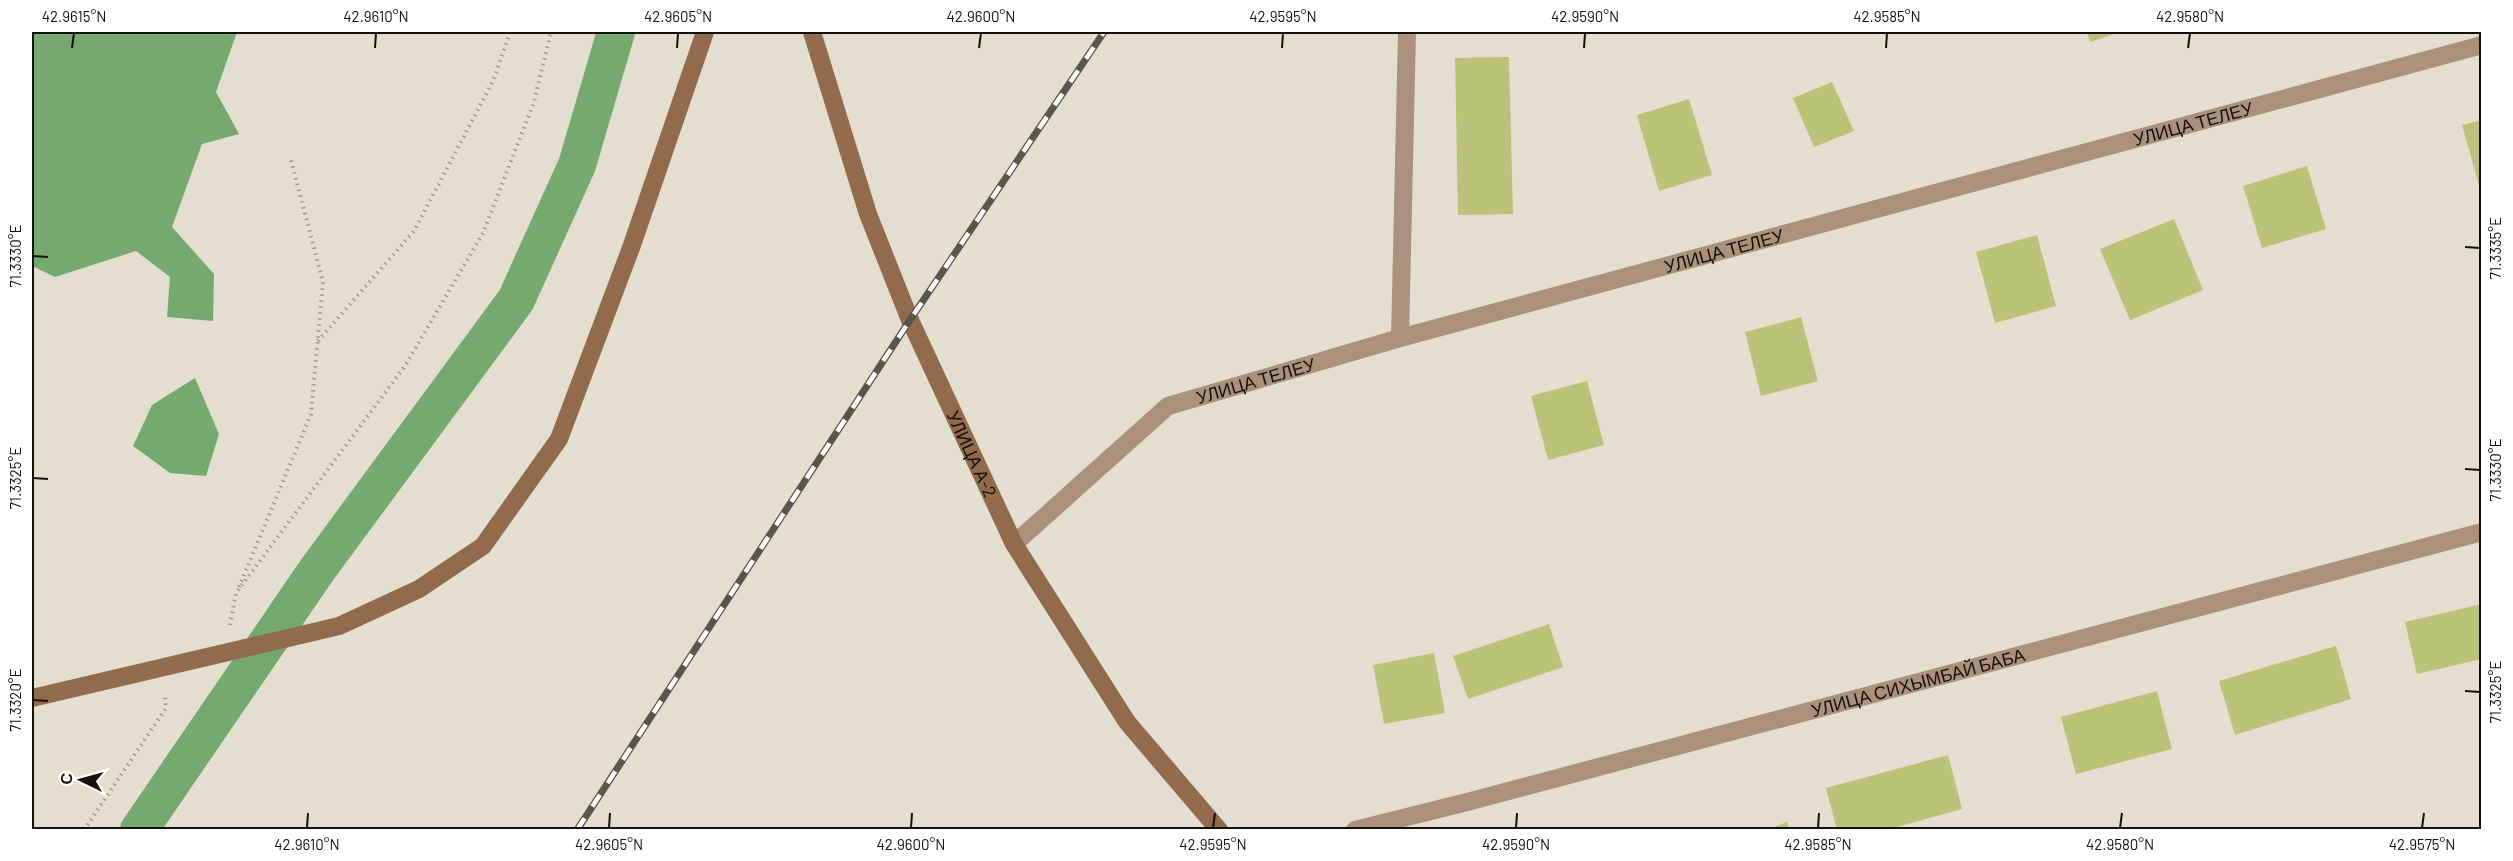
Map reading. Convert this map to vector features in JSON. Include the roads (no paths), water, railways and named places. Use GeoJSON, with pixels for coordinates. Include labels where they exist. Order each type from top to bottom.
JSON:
{"type":"FeatureCollection","features":[{"type":"Feature","properties":{"kind":"street"},"geometry":{"type":"LineString","coordinates":[[32,698],[339,626],[419,589],[483,546],[559,439],[632,245],[705,32]]}},
{"type":"Feature","properties":{"kind":"street","name":"УЛИЦА А-2"},"geometry":{"type":"LineString","coordinates":[[812,32],[868,214],[905,310],[1014,544],[1127,722],[1219,830]]}},
{"type":"Feature","properties":{"kind":"street"},"geometry":{"type":"LineString","coordinates":[[1400,338],[1407,32]]}},
{"type":"Feature","properties":{"kind":"street","name":"УЛИЦА ТЕЛЕУ"},"geometry":{"type":"LineString","coordinates":[[1014,544],[1168,406],[1400,338],[2481,45]]}},
{"type":"Feature","properties":{"kind":"street","name":"УЛИЦА СИХЫМБАЙ БАБА"},"geometry":{"type":"LineString","coordinates":[[1355,830],[1472,801],[2481,532]]}},
{"type":"Feature","properties":{"kind":"waterway"},"geometry":{"type":"LineString","coordinates":[[139,830],[317,570],[516,300],[577,165],[616,32]]}},
{"type":"Feature","properties":{"kind":"railway"},"geometry":{"type":"LineString","coordinates":[[577,830],[910,320],[1104,32]]}}]}
